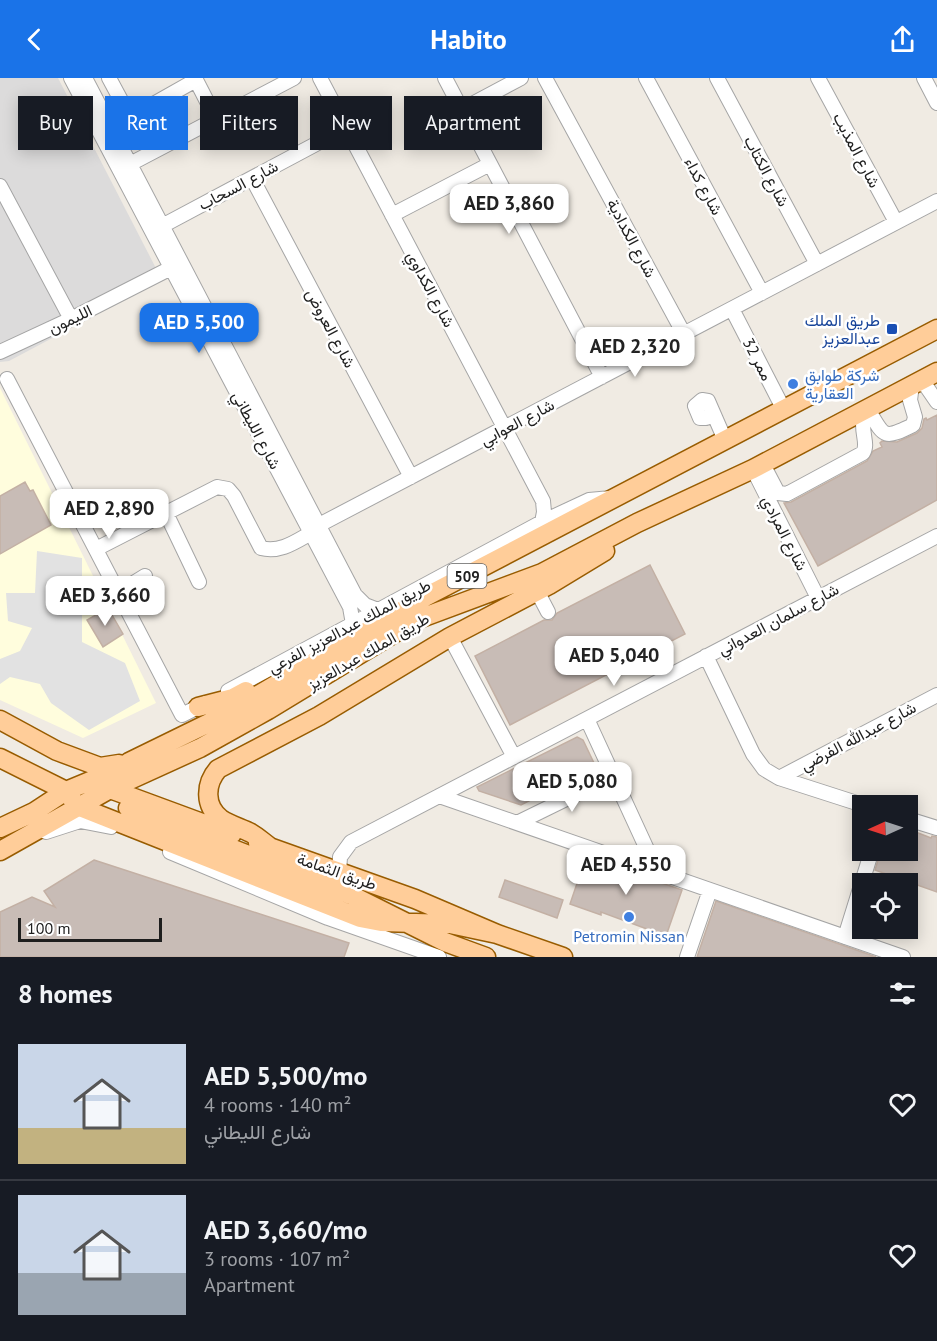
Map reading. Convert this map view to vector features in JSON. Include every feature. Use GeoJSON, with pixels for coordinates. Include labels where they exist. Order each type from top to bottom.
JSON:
{"type":"FeatureCollection","features":[{"type":"Feature","properties":{"kind":"main road","name":"طريق الملك عبدالعزيز"},"geometry":{"type":"LineString","coordinates":[[2,849],[77,806],[116,779],[427,596],[937,329]]}},
{"type":"Feature","properties":{"kind":"main road","name":"طريق الملك عبدالعزيز"},"geometry":{"type":"LineString","coordinates":[[0,828],[34,812],[66,791],[116,779],[200,748],[268,710],[416,620],[542,573],[624,530],[754,468],[937,372]]}},
{"type":"Feature","properties":{"kind":"main road"},"geometry":{"type":"LineString","coordinates":[[270,847],[258,837],[223,820],[213,810],[208,789],[213,775],[223,765],[319,716],[450,637],[587,564],[611,547],[624,530]]}},
{"type":"Feature","properties":{"kind":"main road"},"geometry":{"type":"LineString","coordinates":[[190,711],[233,698],[264,682],[298,672]]}},
{"type":"Feature","properties":{"kind":"main road","name":"طريق الملك عبدالعزيز"},"geometry":{"type":"LineString","coordinates":[[0,720],[57,751],[100,767],[116,779]]}},
{"type":"Feature","properties":{"kind":"main road"},"geometry":{"type":"LineString","coordinates":[[0,758],[66,791],[77,806],[360,918],[381,922],[450,924],[496,934]]}},
{"type":"Feature","properties":{"kind":"main road","name":"طريق الثمامة"},"geometry":{"type":"LineString","coordinates":[[116,779],[270,847],[415,899],[496,934],[563,957]]}},
{"type":"Feature","properties":{"kind":"main road","name":"طريق الثمامة"},"geometry":{"type":"LineString","coordinates":[[116,779],[445,942],[486,957]]}},
{"type":"Feature","properties":{"kind":"main road"},"geometry":{"type":"LineString","coordinates":[[463,949],[469,937],[496,934]]}},
{"type":"Feature","properties":{"kind":"street","name":"شارع الليطاني"},"geometry":{"type":"LineString","coordinates":[[71,78],[171,268],[315,529],[356,595],[365,605],[378,610]]}},
{"type":"Feature","properties":{"kind":"street","name":"شارع الليطاني"},"geometry":{"type":"LineString","coordinates":[[85,78],[105,116]]}},
{"type":"Feature","properties":{"kind":"street"},"geometry":{"type":"LineString","coordinates":[[108,78],[118,96]]}},
{"type":"Feature","properties":{"kind":"street"},"geometry":{"type":"LineString","coordinates":[[260,96],[294,78]]}},
{"type":"Feature","properties":{"kind":"street","name":"شارع الكداوي"},"geometry":{"type":"LineString","coordinates":[[320,78],[329,96]]}},
{"type":"Feature","properties":{"kind":"street"},"geometry":{"type":"LineString","coordinates":[[445,78],[454,96]]}},
{"type":"Feature","properties":{"kind":"street"},"geometry":{"type":"LineString","coordinates":[[487,96],[521,78]]}},
{"type":"Feature","properties":{"kind":"street","name":"شارع الكدادية"},"geometry":{"type":"LineString","coordinates":[[545,78],[684,334]]}},
{"type":"Feature","properties":{"kind":"street","name":"شارع كداء"},"geometry":{"type":"LineString","coordinates":[[646,78],[762,293]]}},
{"type":"Feature","properties":{"kind":"street","name":"شارع الكتاب"},"geometry":{"type":"LineString","coordinates":[[717,78],[817,264]]}},
{"type":"Feature","properties":{"kind":"street","name":"شارع المذيب"},"geometry":{"type":"LineString","coordinates":[[818,78],[896,222]]}},
{"type":"Feature","properties":{"kind":"street"},"geometry":{"type":"LineString","coordinates":[[924,78],[937,103]]}},
{"type":"Feature","properties":{"kind":"street"},"geometry":{"type":"LineString","coordinates":[[166,96],[196,79],[204,96]]}},
{"type":"Feature","properties":{"kind":"street"},"geometry":{"type":"LineString","coordinates":[[130,164],[200,127]]}},
{"type":"Feature","properties":{"kind":"street","name":"شارع السحاب"},"geometry":{"type":"LineString","coordinates":[[162,226],[310,147]]}},
{"type":"Feature","properties":{"kind":"street","name":"شارع الليطاني"},"geometry":{"type":"LineString","coordinates":[[123,150],[315,529],[350,607],[353,624]]}},
{"type":"Feature","properties":{"kind":"street","name":"شارع الكداوي"},"geometry":{"type":"LineString","coordinates":[[358,150],[543,501],[561,513]]}},
{"type":"Feature","properties":{"kind":"street"},"geometry":{"type":"LineString","coordinates":[[482,150],[602,377]]}},
{"type":"Feature","properties":{"kind":"street"},"geometry":{"type":"LineString","coordinates":[[392,215],[490,164]]}},
{"type":"Feature","properties":{"kind":"street","name":"شارع العروض"},"geometry":{"type":"LineString","coordinates":[[252,178],[411,477]]}},
{"type":"Feature","properties":{"kind":"street"},"geometry":{"type":"LineString","coordinates":[[0,186],[71,319]]}},
{"type":"Feature","properties":{"kind":"street","name":"شارع العوابي"},"geometry":{"type":"LineString","coordinates":[[166,513],[217,487],[228,489],[234,496],[261,548],[272,551],[283,548],[411,477],[937,201]]}},
{"type":"Feature","properties":{"kind":"street","name":"الليمون"},"geometry":{"type":"LineString","coordinates":[[0,352],[171,268]]}},
{"type":"Feature","properties":{"kind":"street","name":"ممر 32"},"geometry":{"type":"LineString","coordinates":[[732,309],[784,410]]}},
{"type":"Feature","properties":{"kind":"street"},"geometry":{"type":"LineString","coordinates":[[7,379],[118,592],[190,711]]}},
{"type":"Feature","properties":{"kind":"street"},"geometry":{"type":"LineString","coordinates":[[868,409],[879,428],[893,435],[913,424],[915,417],[910,399],[914,384],[929,389],[937,402]]}},
{"type":"Feature","properties":{"kind":"street"},"geometry":{"type":"LineString","coordinates":[[754,468],[767,472],[778,493],[787,494],[863,453],[866,448],[862,425],[868,409]]}},
{"type":"Feature","properties":{"kind":"street"},"geometry":{"type":"LineString","coordinates":[[714,415],[725,440]]}},
{"type":"Feature","properties":{"kind":"street","name":"شارع المرادي"},"geometry":{"type":"LineString","coordinates":[[754,468],[818,598]]}},
{"type":"Feature","properties":{"kind":"street","name":"طريق الملك عبدالعزيز الفرعي"},"geometry":{"type":"LineString","coordinates":[[190,711],[542,522],[589,500],[615,498]]}},
{"type":"Feature","properties":{"kind":"street"},"geometry":{"type":"LineString","coordinates":[[542,522],[543,501]]}},
{"type":"Feature","properties":{"kind":"street"},"geometry":{"type":"LineString","coordinates":[[96,549],[166,513],[199,582]]}},
{"type":"Feature","properties":{"kind":"street","name":"شارع سلمان العدواني"},"geometry":{"type":"LineString","coordinates":[[339,872],[340,857],[351,842],[937,536]]}},
{"type":"Feature","properties":{"kind":"street"},"geometry":{"type":"LineString","coordinates":[[118,592],[145,576]]}},
{"type":"Feature","properties":{"kind":"street"},"geometry":{"type":"LineString","coordinates":[[537,591],[548,612]]}},
{"type":"Feature","properties":{"kind":"street"},"geometry":{"type":"LineString","coordinates":[[450,637],[514,756]]}},
{"type":"Feature","properties":{"kind":"street"},"geometry":{"type":"LineString","coordinates":[[706,656],[756,759],[769,773],[852,801]]}},
{"type":"Feature","properties":{"kind":"street","name":"شارع عبدالله الفرضي"},"geometry":{"type":"LineString","coordinates":[[779,778],[937,695]]}},
{"type":"Feature","properties":{"kind":"street"},"geometry":{"type":"LineString","coordinates":[[587,719],[657,871]]}},
{"type":"Feature","properties":{"kind":"street"},"geometry":{"type":"LineString","coordinates":[[517,823],[613,776]]}},
{"type":"Feature","properties":{"kind":"street"},"geometry":{"type":"LineString","coordinates":[[439,796],[903,957]]}},
{"type":"Feature","properties":{"kind":"street"},"geometry":{"type":"LineString","coordinates":[[2,849],[74,822],[94,822],[328,918],[398,951],[439,957]]}},
{"type":"Feature","properties":{"kind":"street"},"geometry":{"type":"LineString","coordinates":[[918,822],[937,828]]}},
{"type":"Feature","properties":{"kind":"street"},"geometry":{"type":"LineString","coordinates":[[845,937],[869,861]]}},
{"type":"Feature","properties":{"kind":"street"},"geometry":{"type":"LineString","coordinates":[[687,957],[710,890]]}},
{"type":"Feature","properties":{"kind":"shaded area"},"geometry":{"type":"Polygon","coordinates":[[[0,78],[58,78],[67,96],[18,96],[18,150],[93,150],[93,146],[162,280],[9,361],[0,362],[0,78]]]}},
{"type":"Feature","properties":{"kind":"shaded area"},"geometry":{"type":"Polygon","coordinates":[[[0,388],[156,703],[83,738],[0,700],[0,388]]]}},
{"type":"Feature","properties":{"kind":"shaded area"},"geometry":{"type":"Polygon","coordinates":[[[37,551],[82,558],[82,642],[125,663],[140,701],[89,730],[51,703],[40,684],[10,677],[0,684],[0,659],[20,651],[32,628],[8,621],[6,593],[35,593],[37,551]]]}},
{"type":"Feature","properties":{"kind":"building"},"geometry":{"type":"Polygon","coordinates":[[[937,415],[937,500],[818,566],[784,503],[791,502],[867,461],[873,451],[882,447],[880,443],[882,441],[897,442],[917,433],[922,428],[924,419],[927,420],[937,415]]]}},
{"type":"Feature","properties":{"kind":"building"},"geometry":{"type":"Polygon","coordinates":[[[25,482],[30,491],[33,490],[51,525],[0,554],[0,496],[25,482]]]}},
{"type":"Feature","properties":{"kind":"building"},"geometry":{"type":"Polygon","coordinates":[[[650,565],[685,634],[510,725],[475,656],[544,620],[552,620],[557,613],[650,565]]]}},
{"type":"Feature","properties":{"kind":"building"},"geometry":{"type":"Polygon","coordinates":[[[108,608],[123,634],[103,647],[87,620],[108,608]]]}},
{"type":"Feature","properties":{"kind":"building"},"geometry":{"type":"Polygon","coordinates":[[[577,737],[583,740],[594,763],[592,769],[521,805],[479,791],[477,787],[577,737]]]}},
{"type":"Feature","properties":{"kind":"building"},"geometry":{"type":"Polygon","coordinates":[[[918,833],[931,838],[932,836],[937,837],[937,892],[918,885],[918,873],[883,873],[875,870],[878,861],[918,861],[918,833]]]}},
{"type":"Feature","properties":{"kind":"building"},"geometry":{"type":"Polygon","coordinates":[[[586,857],[682,890],[666,936],[601,912],[601,915],[570,904],[586,857]]]}},
{"type":"Feature","properties":{"kind":"building"},"geometry":{"type":"Polygon","coordinates":[[[94,860],[349,943],[344,957],[0,957],[0,912],[32,897],[55,907],[44,891],[94,860]]]}},
{"type":"Feature","properties":{"kind":"building"},"geometry":{"type":"Polygon","coordinates":[[[505,880],[563,900],[557,918],[499,897],[505,880]]]}},
{"type":"Feature","properties":{"kind":"building"},"geometry":{"type":"Polygon","coordinates":[[[716,901],[842,945],[876,957],[697,957],[716,901]]]}},
{"type":"Feature","properties":{"kind":"place","name":"طريق الملك عبدالعزيز"},"geometry":{"type":"Point","coordinates":[892,329]}},
{"type":"Feature","properties":{"kind":"place","name":"شركة طوابق العقارية"},"geometry":{"type":"Point","coordinates":[793,384]}},
{"type":"Feature","properties":{"kind":"place","name":"Petromin Nissan"},"geometry":{"type":"Point","coordinates":[629,917]}}]}
